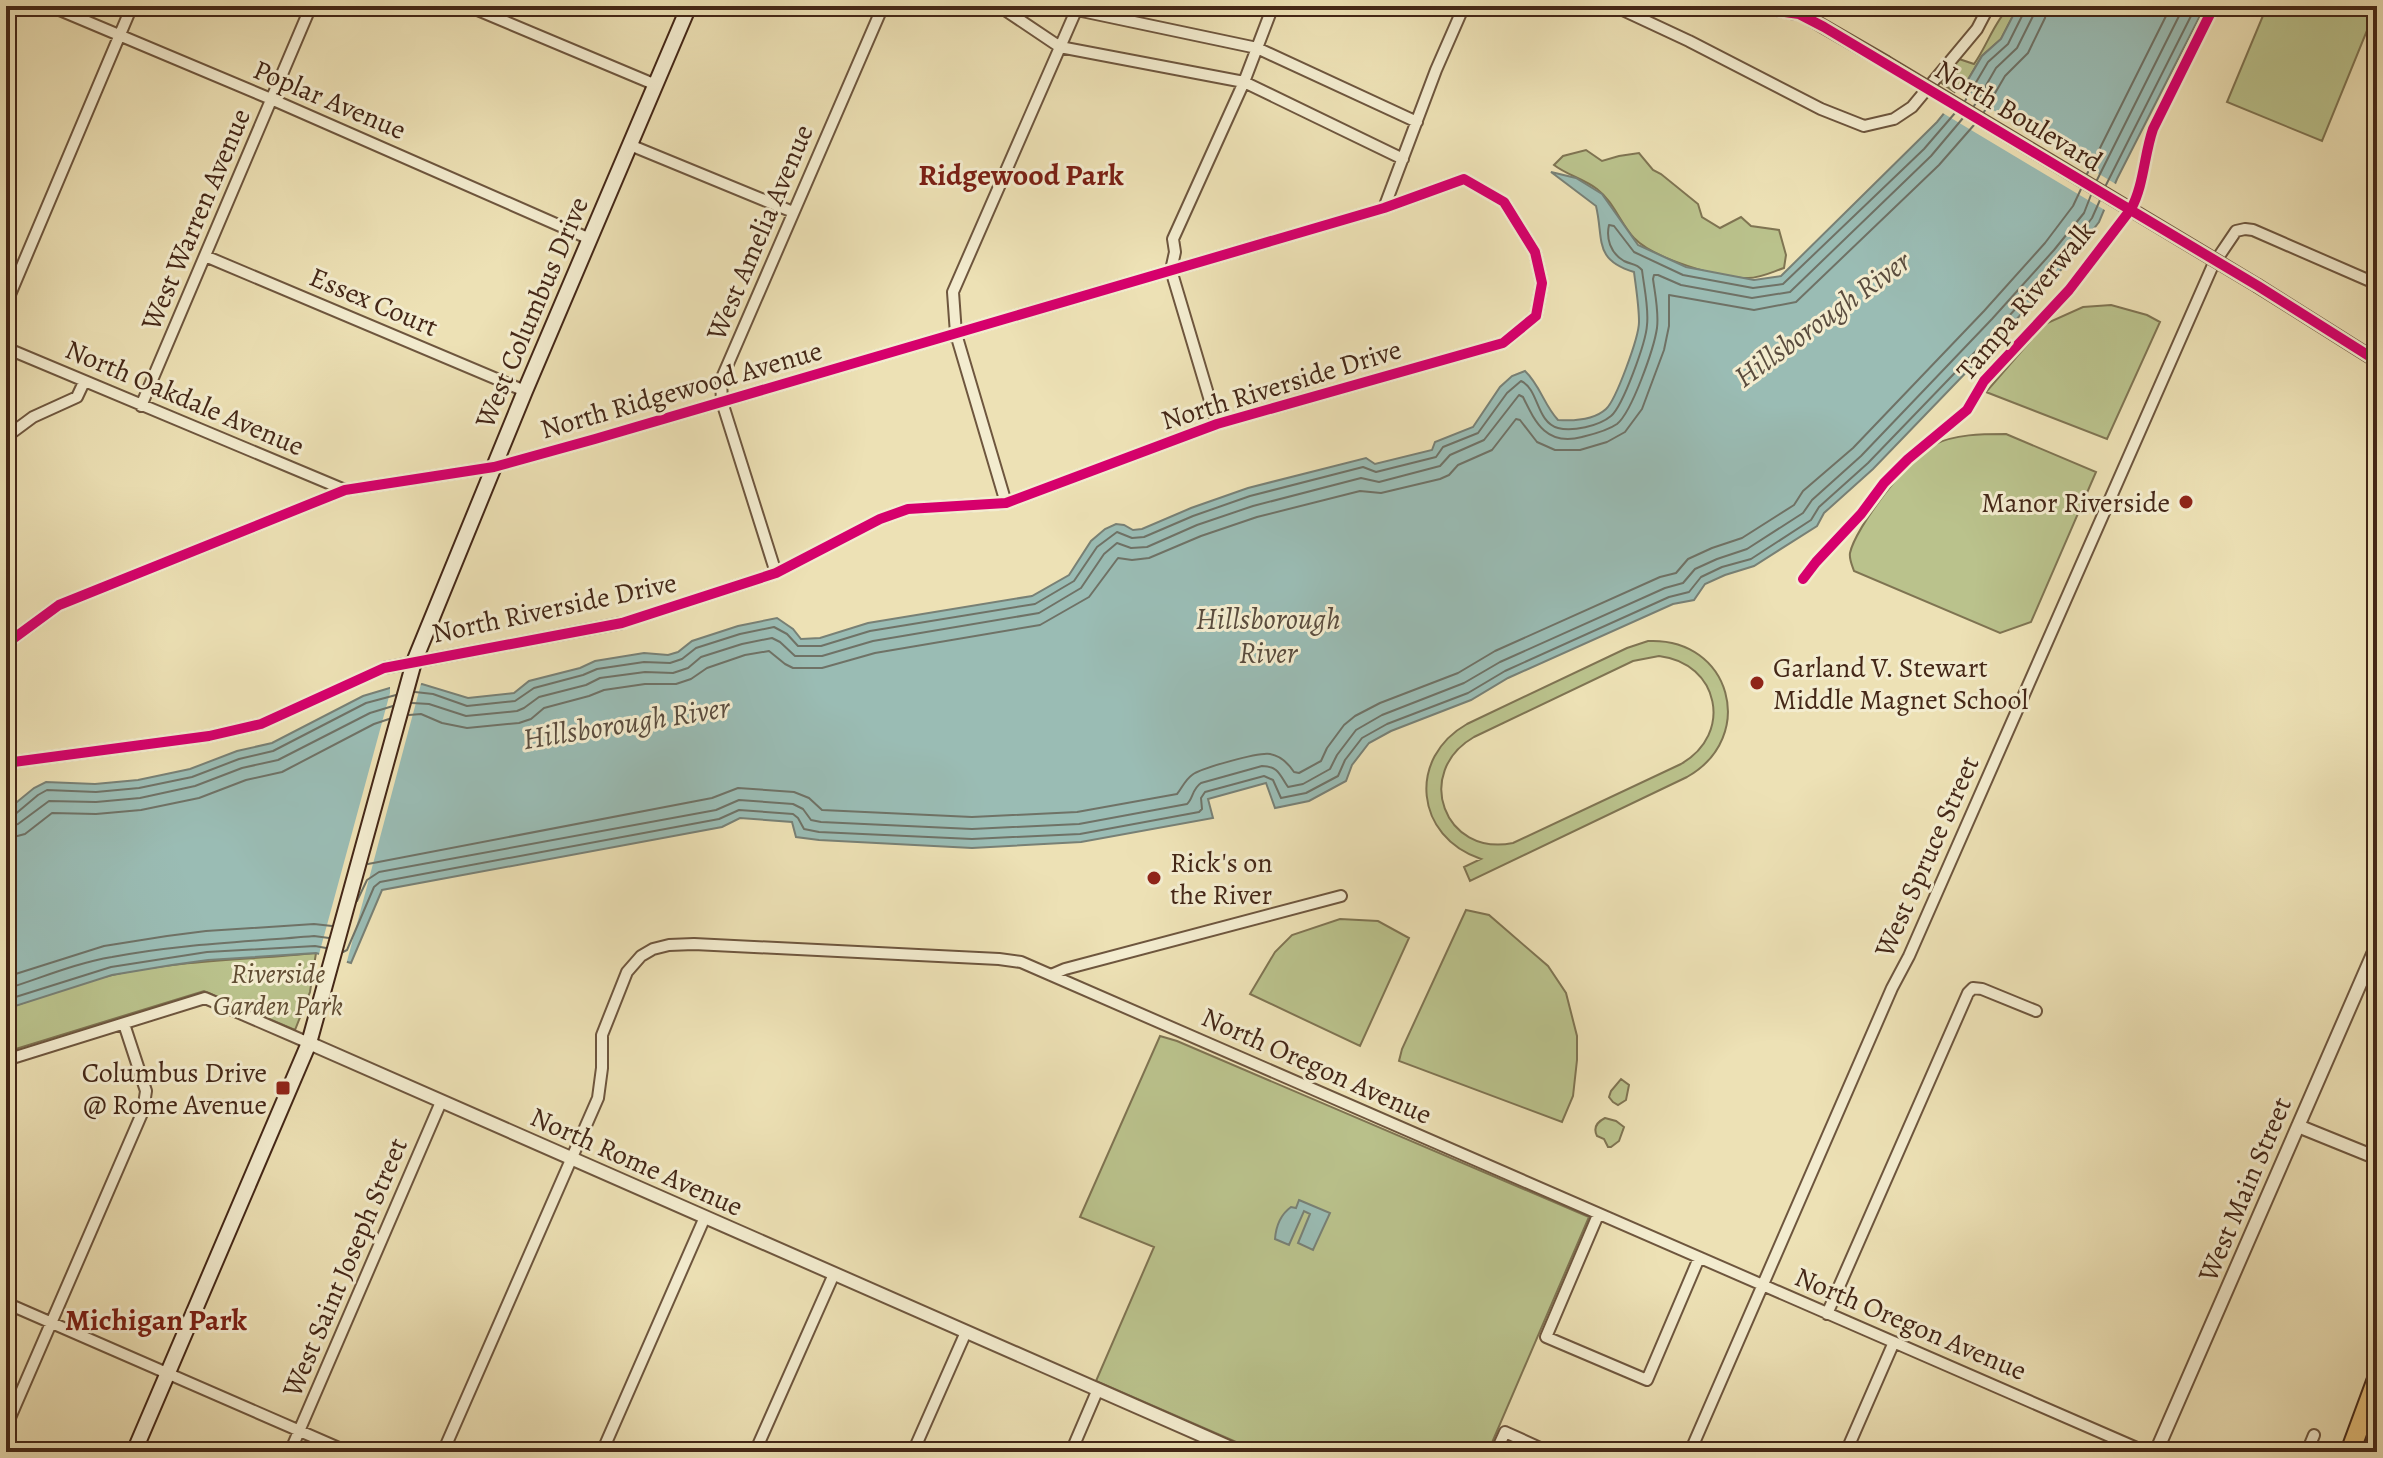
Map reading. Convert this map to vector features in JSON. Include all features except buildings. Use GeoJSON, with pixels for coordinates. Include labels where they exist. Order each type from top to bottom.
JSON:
{"type":"FeatureCollection","features":[{"type":"Feature","properties":{"kind":"highway"},"geometry":{"type":"LineString","coordinates":[[2350,1452],[2377,1379]]}},
{"type":"Feature","properties":{"kind":"main road","name":"West Columbus Drive"},"geometry":{"type":"LineString","coordinates":[[134,1452],[309,1043],[414,662],[525,391],[689,6]]}},
{"type":"Feature","properties":{"kind":"street","name":"Poplar Avenue"},"geometry":{"type":"LineString","coordinates":[[50,6],[590,239]]}},
{"type":"Feature","properties":{"kind":"street"},"geometry":{"type":"LineString","coordinates":[[6,304],[132,6]]}},
{"type":"Feature","properties":{"kind":"street","name":"West Warren Avenue"},"geometry":{"type":"LineString","coordinates":[[141,406],[311,6]]}},
{"type":"Feature","properties":{"kind":"street"},"geometry":{"type":"LineString","coordinates":[[468,6],[656,85]]}},
{"type":"Feature","properties":{"kind":"street","name":"West Amelia Avenue"},"geometry":{"type":"LineString","coordinates":[[776,573],[722,402],[721,380],[883,6]]}},
{"type":"Feature","properties":{"kind":"street"},"geometry":{"type":"LineString","coordinates":[[999,6],[1060,47],[1244,82],[1403,159]]}},
{"type":"Feature","properties":{"kind":"street"},"geometry":{"type":"LineString","coordinates":[[1058,6],[1257,48],[1417,122]]}},
{"type":"Feature","properties":{"kind":"street"},"geometry":{"type":"LineString","coordinates":[[1217,424],[1171,270],[1175,252],[1173,239],[1244,82],[1273,6]]}},
{"type":"Feature","properties":{"kind":"street"},"geometry":{"type":"LineString","coordinates":[[1384,208],[1464,6]]}},
{"type":"Feature","properties":{"kind":"street"},"geometry":{"type":"LineString","coordinates":[[1614,6],[1821,109],[1864,126],[1894,119],[1912,107],[1977,29],[1989,6]]}},
{"type":"Feature","properties":{"kind":"street","name":"North Boulevard"},"geometry":{"type":"LineString","coordinates":[[1763,6],[1785,12],[1792,9],[1885,62],[2377,361]]}},
{"type":"Feature","properties":{"kind":"street"},"geometry":{"type":"LineString","coordinates":[[1006,503],[956,334],[953,292],[1077,8]]}},
{"type":"Feature","properties":{"kind":"street"},"geometry":{"type":"LineString","coordinates":[[630,145],[793,212]]}},
{"type":"Feature","properties":{"kind":"street","name":"North Ridgewood Avenue"},"geometry":{"type":"LineString","coordinates":[[6,644],[59,605],[345,490],[494,467],[1384,208],[1464,179],[1504,202],[1535,252]]}},
{"type":"Feature","properties":{"kind":"street","name":"West Spruce Street"},"geometry":{"type":"LineString","coordinates":[[1690,1452],[2213,265],[2236,231],[2245,229],[2377,284]]}},
{"type":"Feature","properties":{"kind":"street","name":"North Riverside Drive"},"geometry":{"type":"LineString","coordinates":[[6,763],[209,736],[261,724],[384,668],[622,623],[776,573],[880,519],[908,509],[1006,503],[1217,424],[1503,343],[1536,316],[1542,283],[1535,252]]}},
{"type":"Feature","properties":{"kind":"street","name":"Essex Court"},"geometry":{"type":"LineString","coordinates":[[205,256],[525,391]]}},
{"type":"Feature","properties":{"kind":"street","name":"North Oakdale Avenue"},"geometry":{"type":"LineString","coordinates":[[6,348],[345,490]]}},
{"type":"Feature","properties":{"kind":"street"},"geometry":{"type":"LineString","coordinates":[[6,437],[33,417],[77,397],[84,382]]}},
{"type":"Feature","properties":{"kind":"street"},"geometry":{"type":"LineString","coordinates":[[1051,975],[1341,896]]}},
{"type":"Feature","properties":{"kind":"street","name":"North Oregon Avenue"},"geometry":{"type":"LineString","coordinates":[[443,1452],[598,1098],[604,1024],[627,972],[641,956],[653,949],[694,944],[1021,962],[2146,1452]]}},
{"type":"Feature","properties":{"kind":"street","name":"West Main Street"},"geometry":{"type":"LineString","coordinates":[[2156,1452],[2377,945]]}},
{"type":"Feature","properties":{"kind":"street"},"geometry":{"type":"LineString","coordinates":[[1827,1314],[1968,993],[1973,988],[1982,989],[2036,1011]]}},
{"type":"Feature","properties":{"kind":"street","name":"North Rome Avenue"},"geometry":{"type":"LineString","coordinates":[[6,1060],[205,998],[1098,1389],[1225,1449],[1240,1452]]}},
{"type":"Feature","properties":{"kind":"street"},"geometry":{"type":"LineString","coordinates":[[6,1427],[143,1111],[146,1091],[124,1024]]}},
{"type":"Feature","properties":{"kind":"street","name":"West Saint Joseph Street"},"geometry":{"type":"LineString","coordinates":[[290,1452],[441,1102]]}},
{"type":"Feature","properties":{"kind":"street"},"geometry":{"type":"LineString","coordinates":[[2298,1126],[2377,1158]]}},
{"type":"Feature","properties":{"kind":"street"},"geometry":{"type":"LineString","coordinates":[[1598,1215],[1546,1337],[1647,1380],[1699,1258]]}},
{"type":"Feature","properties":{"kind":"street"},"geometry":{"type":"LineString","coordinates":[[602,1452],[705,1217]]}},
{"type":"Feature","properties":{"kind":"street"},"geometry":{"type":"LineString","coordinates":[[755,1452],[834,1274]]}},
{"type":"Feature","properties":{"kind":"street"},"geometry":{"type":"LineString","coordinates":[[6,1303],[348,1452]]}},
{"type":"Feature","properties":{"kind":"street"},"geometry":{"type":"LineString","coordinates":[[913,1452],[966,1332]]}},
{"type":"Feature","properties":{"kind":"street"},"geometry":{"type":"LineString","coordinates":[[1846,1452],[1894,1342]]}},
{"type":"Feature","properties":{"kind":"street"},"geometry":{"type":"LineString","coordinates":[[1071,1452],[1098,1389]]}},
{"type":"Feature","properties":{"kind":"street"},"geometry":{"type":"LineString","coordinates":[[1496,1452],[1505,1432],[1549,1452]]}},
{"type":"Feature","properties":{"kind":"street"},"geometry":{"type":"LineString","coordinates":[[2307,1452],[2314,1435]]}},
{"type":"Feature","properties":{"kind":"green space"},"geometry":{"type":"Polygon","coordinates":[[[2010,6],[2018,6],[2001,39],[1982,56],[1959,95],[1940,82],[1959,59],[1974,64],[1999,19],[2010,6]]]}},
{"type":"Feature","properties":{"kind":"green space"},"geometry":{"type":"Polygon","coordinates":[[[2267,6],[2377,6],[2322,141],[2227,102],[2267,6]]]}},
{"type":"Feature","properties":{"kind":"green space"},"geometry":{"type":"Polygon","coordinates":[[[1586,150],[1602,161],[1639,153],[1653,170],[1698,204],[1702,217],[1720,228],[1741,217],[1751,226],[1779,230],[1786,255],[1784,268],[1757,277],[1736,277],[1688,266],[1643,246],[1629,232],[1603,194],[1554,165],[1563,156],[1586,150]]]}},
{"type":"Feature","properties":{"kind":"green space"},"geometry":{"type":"Polygon","coordinates":[[[2111,305],[2160,322],[2107,439],[1986,392],[2045,324],[2083,307],[2111,305]]]}},
{"type":"Feature","properties":{"kind":"green space"},"geometry":{"type":"Polygon","coordinates":[[[2006,434],[2096,472],[2031,622],[2000,633],[1854,571],[1850,553],[1862,527],[1898,477],[1923,452],[1941,441],[1959,437],[2006,434]]]}},
{"type":"Feature","properties":{"kind":"green space"},"geometry":{"type":"Polygon","coordinates":[[[1648,641],[1676,644],[1699,655],[1716,672],[1725,692],[1728,715],[1723,738],[1709,760],[1687,777],[1470,881],[1464,867],[1481,859],[1459,848],[1443,833],[1432,816],[1427,796],[1428,776],[1435,756],[1448,739],[1467,724],[1648,641]],[[1659,656],[1633,661],[1474,737],[1455,752],[1445,770],[1441,790],[1445,808],[1454,825],[1469,837],[1489,844],[1513,843],[1681,764],[1698,751],[1708,735],[1713,718],[1712,701],[1706,685],[1695,672],[1679,661],[1659,656]]]}},
{"type":"Feature","properties":{"kind":"green space"},"geometry":{"type":"Polygon","coordinates":[[[1466,910],[1489,915],[1548,966],[1566,993],[1577,1036],[1577,1060],[1573,1096],[1562,1122],[1399,1061],[1466,910]]]}},
{"type":"Feature","properties":{"kind":"green space"},"geometry":{"type":"Polygon","coordinates":[[[1340,919],[1378,921],[1409,938],[1360,1046],[1250,994],[1275,952],[1292,935],[1340,919]]]}},
{"type":"Feature","properties":{"kind":"green space","name":"Riverside Garden Park"},"geometry":{"type":"Polygon","coordinates":[[[316,953],[310,992],[295,1030],[204,991],[6,1052],[6,1009],[72,986],[163,966],[316,953]]]}},
{"type":"Feature","properties":{"kind":"green space"},"geometry":{"type":"Polygon","coordinates":[[[1160,1036],[1589,1217],[1488,1452],[1259,1452],[1096,1381],[1154,1247],[1080,1217],[1160,1036]]]}},
{"type":"Feature","properties":{"kind":"green space"},"geometry":{"type":"Polygon","coordinates":[[[1621,1079],[1629,1085],[1626,1100],[1618,1105],[1609,1097],[1621,1079]]]}},
{"type":"Feature","properties":{"kind":"green space"},"geometry":{"type":"Polygon","coordinates":[[[1605,1118],[1624,1127],[1619,1141],[1611,1147],[1597,1136],[1595,1130],[1605,1118]]]}},
{"type":"Feature","properties":{"kind":"water","name":"Hillsborough River"},"geometry":{"type":"Polygon","coordinates":[[[2018,6],[2205,6],[2117,179],[2099,222],[2068,262],[1873,469],[1824,513],[1817,526],[1754,566],[1705,584],[1694,600],[1673,604],[1508,678],[1471,700],[1391,731],[1369,743],[1352,765],[1346,781],[1309,801],[1275,808],[1266,783],[1208,799],[1213,818],[1081,842],[972,848],[819,840],[796,837],[792,822],[740,818],[722,827],[382,890],[351,963],[316,953],[208,960],[112,975],[6,1009],[6,811],[46,782],[95,784],[138,780],[190,769],[237,751],[272,743],[363,696],[393,687],[422,684],[468,698],[514,693],[529,681],[595,661],[644,653],[668,655],[678,652],[692,641],[738,626],[777,618],[801,639],[820,638],[868,623],[1032,596],[1069,575],[1091,541],[1116,524],[1133,530],[1142,529],[1248,488],[1366,458],[1375,464],[1432,450],[1435,442],[1473,427],[1500,387],[1512,376],[1525,371],[1558,420],[1596,416],[1606,409],[1615,394],[1635,341],[1639,322],[1634,272],[1621,267],[1606,255],[1596,206],[1551,172],[1576,178],[1602,194],[1638,245],[1686,267],[1754,280],[1781,276],[1937,122],[1959,95],[1982,56],[2001,39],[2018,6]]]}},
{"type":"Feature","properties":{"kind":"water"},"geometry":{"type":"Polygon","coordinates":[[[1299,1200],[1330,1213],[1313,1250],[1298,1243],[1310,1214],[1304,1211],[1289,1245],[1275,1239],[1281,1217],[1291,1207],[1296,1208],[1299,1200]]]}},
{"type":"Feature","properties":{"kind":"pier"},"geometry":{"type":"Polygon","coordinates":[[[1958,89],[2119,186],[2108,212],[1941,112],[1958,89]]]}},
{"type":"Feature","properties":{"kind":"pier"},"geometry":{"type":"Polygon","coordinates":[[[422,680],[346,965],[318,958],[390,685],[422,680]]]}},
{"type":"Feature","properties":{"kind":"cycle path"},"geometry":{"type":"LineString","coordinates":[[1763,6],[1799,14],[1824,27],[2258,286],[2377,361]]}},
{"type":"Feature","properties":{"kind":"cycle path","name":"Tampa Riverwalk"},"geometry":{"type":"LineString","coordinates":[[1803,579],[1861,514],[1884,483],[1967,410],[1984,381],[2069,290],[2131,209],[2139,190],[2153,129],[2214,6]]}},
{"type":"Feature","properties":{"kind":"cycle path"},"geometry":{"type":"LineString","coordinates":[[6,644],[59,605],[345,490],[494,467],[595,439],[1384,208],[1464,179],[1504,202],[1535,252],[1542,283],[1536,316],[1503,343],[1217,424],[1006,503],[908,509],[880,519],[776,573],[622,623],[384,668],[261,724],[209,736],[6,763]]}},
{"type":"Feature","properties":{"kind":"place","name":"Manor Riverside"},"geometry":{"type":"Point","coordinates":[2186,502]}},
{"type":"Feature","properties":{"kind":"place","name":"Garland V. Stewart Middle Magnet School"},"geometry":{"type":"Point","coordinates":[1757,683]}},
{"type":"Feature","properties":{"kind":"place","name":"Rick's on the River"},"geometry":{"type":"Point","coordinates":[1154,878]}},
{"type":"Feature","properties":{"kind":"place","name":"Columbus Drive @ Rome Avenue"},"geometry":{"type":"Point","coordinates":[283,1088]}},
{"type":"Feature","properties":{"kind":"district","name":"Ridgewood Park"},"geometry":{"type":"Point","coordinates":[1021,175]}},
{"type":"Feature","properties":{"kind":"district","name":"Michigan Park"},"geometry":{"type":"Point","coordinates":[156,1320]}}]}
